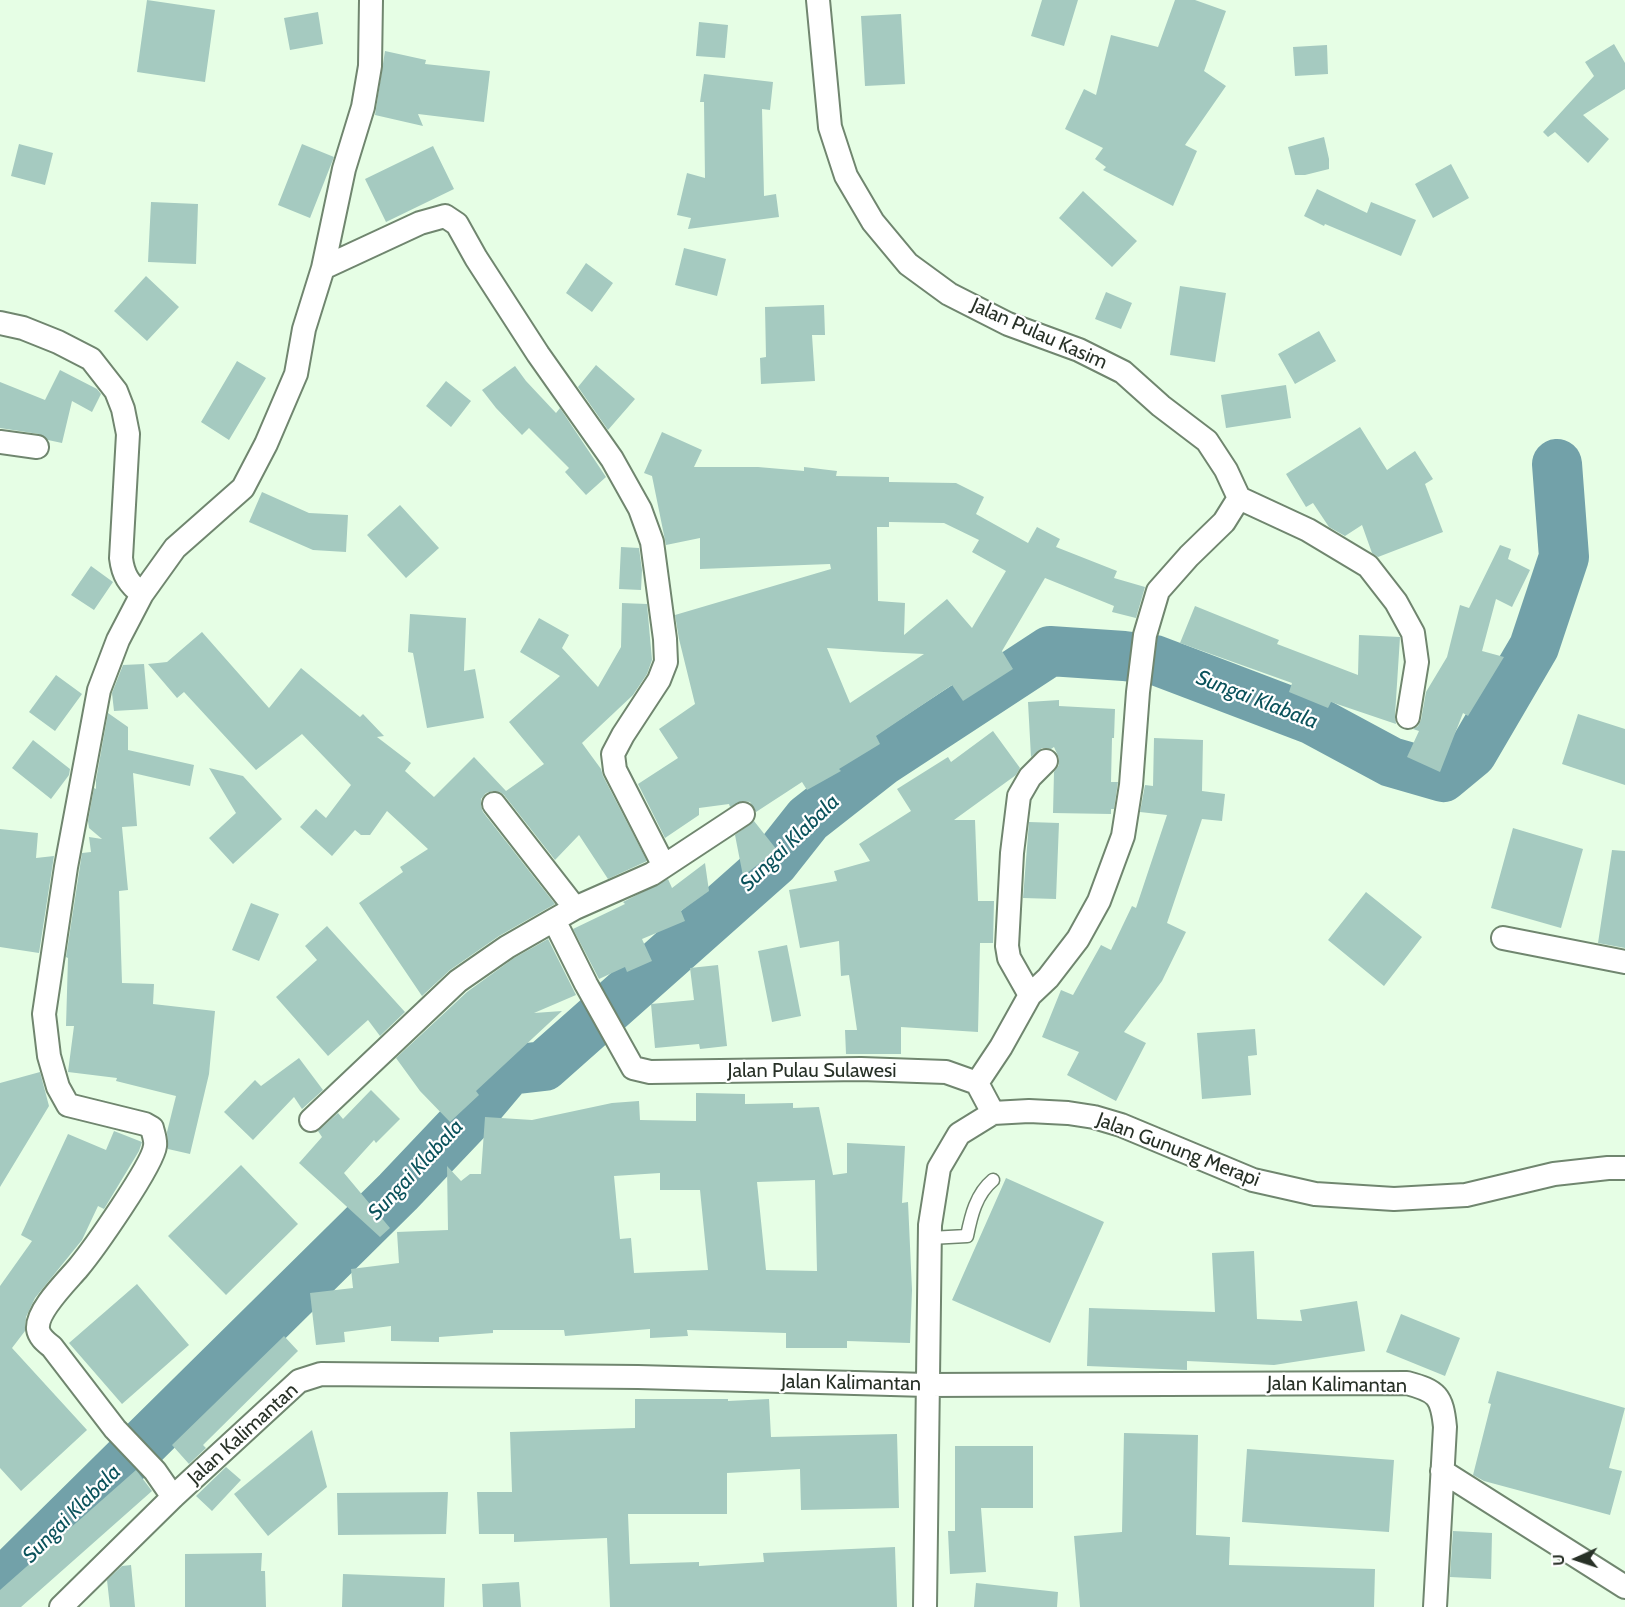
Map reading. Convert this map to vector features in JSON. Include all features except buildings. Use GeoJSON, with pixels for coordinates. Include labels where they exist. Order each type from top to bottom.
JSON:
{"type":"FeatureCollection","features":[{"type":"Feature","properties":{"kind":"street"},"geometry":{"type":"LineString","coordinates":[[173,1497],[155,1471],[115,1429],[52,1347],[41,1338],[38,1328],[40,1317],[47,1306],[87,1257],[146,1166],[155,1146],[152,1128],[145,1124],[68,1106],[58,1087],[49,1056],[44,1014],[66,867],[99,690],[118,640],[142,594],[175,548],[243,488],[266,444],[296,374],[304,329],[323,268],[344,169],[363,107],[370,66],[371,0]]}},
{"type":"Feature","properties":{"kind":"street","name":"Jalan Pulau Kasim"},"geometry":{"type":"LineString","coordinates":[[818,0],[830,127],[846,176],[873,222],[908,264],[950,294],[1008,324],[1079,350],[1123,372],[1161,406],[1207,441],[1226,470],[1239,498]]}},
{"type":"Feature","properties":{"kind":"street"},"geometry":{"type":"LineString","coordinates":[[323,268],[420,223],[445,216],[457,224],[476,258],[538,354],[612,459],[640,509],[652,542],[666,662],[659,680],[613,753],[615,770],[664,866]]}},
{"type":"Feature","properties":{"kind":"street"},"geometry":{"type":"LineString","coordinates":[[0,323],[23,328],[91,359],[116,392],[123,409],[128,434],[122,573],[142,594]]}},
{"type":"Feature","properties":{"kind":"street"},"geometry":{"type":"LineString","coordinates":[[0,442],[37,447]]}},
{"type":"Feature","properties":{"kind":"street"},"geometry":{"type":"LineString","coordinates":[[993,1113],[977,1083],[1001,1047],[1030,995],[1048,978],[1078,939],[1099,900],[1123,836],[1131,785],[1138,692],[1146,635],[1158,591],[1224,522],[1239,498],[1308,530],[1368,566],[1389,593],[1413,633],[1417,662],[1408,717]]}},
{"type":"Feature","properties":{"kind":"street"},"geometry":{"type":"LineString","coordinates":[[1030,995],[1009,958],[1007,946],[1012,853],[1019,796],[1030,777],[1046,761]]}},
{"type":"Feature","properties":{"kind":"street"},"geometry":{"type":"LineString","coordinates":[[494,804],[575,908]]}},
{"type":"Feature","properties":{"kind":"street"},"geometry":{"type":"LineString","coordinates":[[311,1120],[458,981],[507,947],[575,908],[652,874],[743,814]]}},
{"type":"Feature","properties":{"kind":"street","name":"Jalan Pulau Sulawesi"},"geometry":{"type":"LineString","coordinates":[[554,920],[586,984],[633,1068],[650,1072],[861,1070],[946,1072],[977,1083]]}},
{"type":"Feature","properties":{"kind":"street"},"geometry":{"type":"LineString","coordinates":[[1503,938],[1625,962]]}},
{"type":"Feature","properties":{"kind":"street","name":"Jalan Gunung Merapi"},"geometry":{"type":"LineString","coordinates":[[925,1607],[930,1238],[939,1168],[959,1134],[993,1113],[1029,1111],[1068,1113],[1094,1117],[1121,1125],[1253,1180],[1315,1194],[1394,1199],[1466,1195],[1554,1174],[1625,1168]]}},
{"type":"Feature","properties":{"kind":"street","name":"Jalan Kalimantan"},"geometry":{"type":"LineString","coordinates":[[61,1607],[173,1497],[299,1382],[321,1374],[638,1377],[927,1385],[1407,1383],[1424,1388],[1438,1397],[1443,1410],[1445,1427],[1442,1471]]}},
{"type":"Feature","properties":{"kind":"street"},"geometry":{"type":"LineString","coordinates":[[1435,1607],[1442,1471],[1625,1587]]}},
{"type":"Feature","properties":{"kind":"lane"},"geometry":{"type":"LineString","coordinates":[[930,1238],[967,1236],[971,1216],[978,1199],[993,1180]]}},
{"type":"Feature","properties":{"kind":"waterway","name":"Sungai Klabala"},"geometry":{"type":"LineString","coordinates":[[0,1585],[398,1192],[471,1115],[509,1070],[544,1066],[774,862],[808,819],[882,761],[1050,651],[1155,660],[1313,720],[1391,762],[1443,777],[1472,753],[1534,647],[1564,557],[1557,464]]}}]}
